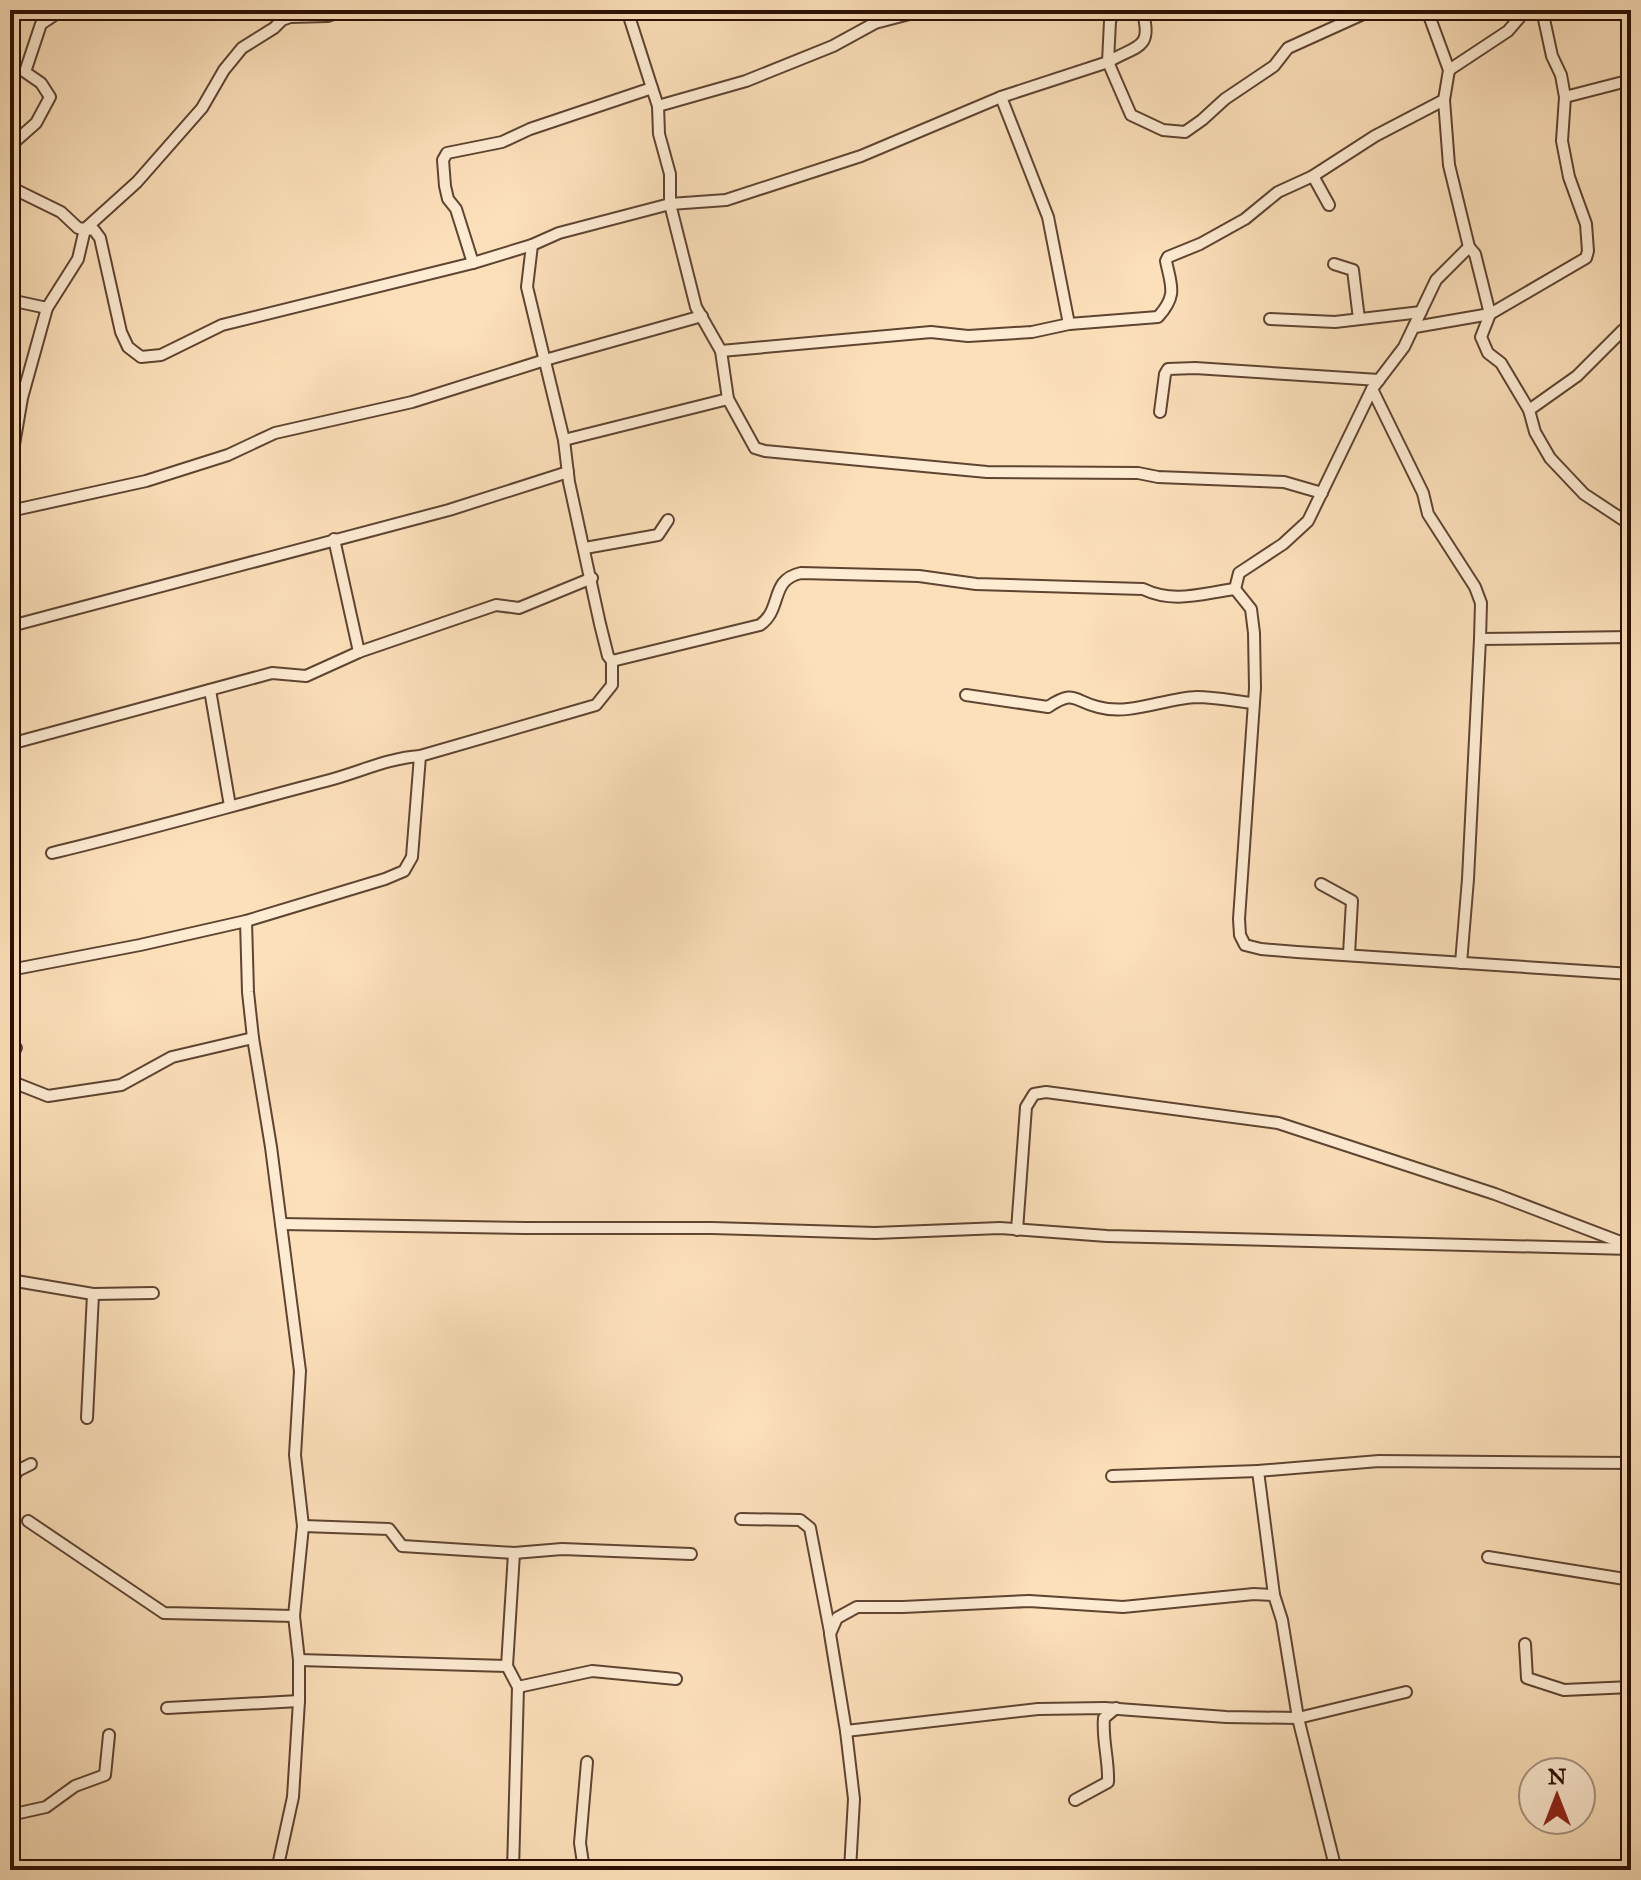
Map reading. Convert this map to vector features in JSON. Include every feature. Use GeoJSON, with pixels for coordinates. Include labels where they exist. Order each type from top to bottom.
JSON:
{"type":"FeatureCollection","features":[{"type":"Feature","properties":{"kind":"street"},"geometry":{"type":"LineString","coordinates":[[10,146],[36,123],[50,97],[41,83],[25,72],[41,24],[62,10]]}},
{"type":"Feature","properties":{"kind":"street"},"geometry":{"type":"LineString","coordinates":[[10,468],[22,398],[47,308],[78,259],[85,229],[137,182],[202,108],[224,70],[242,48],[289,14],[328,16],[345,10]]}},
{"type":"Feature","properties":{"kind":"street"},"geometry":{"type":"LineString","coordinates":[[627,10],[658,106],[659,134],[670,174],[670,204],[696,307],[721,351],[728,399],[755,448],[987,472],[1138,473],[1158,477],[1284,482],[1322,493]]}},
{"type":"Feature","properties":{"kind":"street"},"geometry":{"type":"LineString","coordinates":[[658,106],[746,81],[833,46],[875,23],[925,10]]}},
{"type":"Feature","properties":{"kind":"street"},"geometry":{"type":"LineString","coordinates":[[1115,10],[1110,21],[1108,62],[1131,115],[1163,130],[1185,132],[1225,99],[1274,66],[1288,48],[1372,10]]}},
{"type":"Feature","properties":{"kind":"street"},"geometry":{"type":"LineString","coordinates":[[10,187],[61,212],[78,228],[94,230],[100,238],[121,332],[128,347],[141,357],[161,355],[222,325],[473,263],[532,245],[559,233],[670,204],[726,200],[861,156],[1001,97],[1108,62],[1141,47],[1147,31],[1142,10]]}},
{"type":"Feature","properties":{"kind":"street"},"geometry":{"type":"LineString","coordinates":[[1427,10],[1449,70],[1444,100],[1449,165],[1469,247],[1475,254],[1490,314],[1481,337],[1488,353],[1501,363],[1529,410],[1535,432],[1558,469],[1584,494],[1631,525]]}},
{"type":"Feature","properties":{"kind":"street"},"geometry":{"type":"LineString","coordinates":[[1449,70],[1508,31],[1526,10]]}},
{"type":"Feature","properties":{"kind":"street"},"geometry":{"type":"LineString","coordinates":[[1415,327],[1490,314],[1586,258],[1586,224],[1569,177],[1562,141],[1565,97],[1542,10]]}},
{"type":"Feature","properties":{"kind":"street"},"geometry":{"type":"LineString","coordinates":[[1565,97],[1631,80]]}},
{"type":"Feature","properties":{"kind":"street"},"geometry":{"type":"LineString","coordinates":[[473,263],[456,209],[448,199],[443,160],[447,153],[502,142],[530,129],[652,88]]}},
{"type":"Feature","properties":{"kind":"street"},"geometry":{"type":"LineString","coordinates":[[1001,97],[1048,217],[1069,324]]}},
{"type":"Feature","properties":{"kind":"street"},"geometry":{"type":"LineString","coordinates":[[721,351],[931,332],[968,336],[1032,332],[1069,324],[1158,317],[1166,308],[1173,290],[1166,261],[1168,257],[1200,244],[1245,219],[1278,192],[1313,176],[1375,136],[1444,100]]}},
{"type":"Feature","properties":{"kind":"street"},"geometry":{"type":"LineString","coordinates":[[1313,176],[1329,205]]}},
{"type":"Feature","properties":{"kind":"street"},"geometry":{"type":"LineString","coordinates":[[52,853],[164,826],[351,775],[398,757],[420,756],[596,705],[612,685],[612,661],[600,624],[564,440],[527,287],[532,245]]}},
{"type":"Feature","properties":{"kind":"street"},"geometry":{"type":"LineString","coordinates":[[1235,589],[1239,573],[1283,544],[1308,521],[1376,384],[1404,347],[1436,280],[1469,247]]}},
{"type":"Feature","properties":{"kind":"street"},"geometry":{"type":"LineString","coordinates":[[1334,264],[1353,270],[1359,319]]}},
{"type":"Feature","properties":{"kind":"street"},"geometry":{"type":"LineString","coordinates":[[10,300],[47,308]]}},
{"type":"Feature","properties":{"kind":"street"},"geometry":{"type":"LineString","coordinates":[[1270,319],[1335,322],[1421,312]]}},
{"type":"Feature","properties":{"kind":"street"},"geometry":{"type":"LineString","coordinates":[[10,511],[146,481],[228,455],[275,433],[412,402],[545,360],[702,316]]}},
{"type":"Feature","properties":{"kind":"street"},"geometry":{"type":"LineString","coordinates":[[1529,410],[1577,376],[1623,330]]}},
{"type":"Feature","properties":{"kind":"street"},"geometry":{"type":"LineString","coordinates":[[1160,412],[1168,369],[1195,368],[1376,384]]}},
{"type":"Feature","properties":{"kind":"street"},"geometry":{"type":"LineString","coordinates":[[1376,384],[1423,493],[1428,514],[1475,587],[1481,603],[1461,963]]}},
{"type":"Feature","properties":{"kind":"street"},"geometry":{"type":"LineString","coordinates":[[564,440],[728,399]]}},
{"type":"Feature","properties":{"kind":"street"},"geometry":{"type":"LineString","coordinates":[[11,626],[449,510],[568,472]]}},
{"type":"Feature","properties":{"kind":"street"},"geometry":{"type":"LineString","coordinates":[[585,548],[658,535],[668,520]]}},
{"type":"Feature","properties":{"kind":"street"},"geometry":{"type":"LineString","coordinates":[[334,539],[359,652]]}},
{"type":"Feature","properties":{"kind":"street"},"geometry":{"type":"LineString","coordinates":[[612,661],[760,625],[769,618],[781,584],[790,575],[801,573],[919,576],[976,584],[1143,589],[1160,597],[1178,598],[1235,589]]}},
{"type":"Feature","properties":{"kind":"street"},"geometry":{"type":"LineString","coordinates":[[10,744],[272,673],[306,676],[359,652],[496,605],[519,608],[592,578]]}},
{"type":"Feature","properties":{"kind":"street"},"geometry":{"type":"LineString","coordinates":[[1235,589],[1251,609],[1254,633],[1240,935],[1245,945],[1261,949],[1631,974]]}},
{"type":"Feature","properties":{"kind":"street"},"geometry":{"type":"LineString","coordinates":[[1480,639],[1631,637]]}},
{"type":"Feature","properties":{"kind":"street"},"geometry":{"type":"LineString","coordinates":[[210,690],[230,806]]}},
{"type":"Feature","properties":{"kind":"street"},"geometry":{"type":"LineString","coordinates":[[966,695],[1048,707],[1058,700],[1075,696],[1099,708],[1128,708],[1195,697],[1252,703]]}},
{"type":"Feature","properties":{"kind":"street"},"geometry":{"type":"LineString","coordinates":[[10,970],[246,921],[404,871],[412,857],[420,756]]}},
{"type":"Feature","properties":{"kind":"street"},"geometry":{"type":"LineString","coordinates":[[1321,884],[1352,901],[1354,909],[1349,954]]}},
{"type":"Feature","properties":{"kind":"street"},"geometry":{"type":"LineString","coordinates":[[246,921],[253,1038],[300,1371],[295,1455],[303,1526],[294,1616],[299,1660],[299,1701],[293,1797],[277,1870]]}},
{"type":"Feature","properties":{"kind":"street"},"geometry":{"type":"LineString","coordinates":[[10,1081],[48,1096],[121,1085],[172,1057],[253,1038]]}},
{"type":"Feature","properties":{"kind":"street"},"geometry":{"type":"LineString","coordinates":[[1017,1230],[1026,1107],[1034,1094],[1046,1092],[1278,1123],[1495,1194],[1631,1248]]}},
{"type":"Feature","properties":{"kind":"street"},"geometry":{"type":"LineString","coordinates":[[281,1224],[712,1228],[875,1233],[1017,1230],[1107,1236],[1631,1248]]}},
{"type":"Feature","properties":{"kind":"street"},"geometry":{"type":"LineString","coordinates":[[10,1280],[93,1294],[153,1293]]}},
{"type":"Feature","properties":{"kind":"street"},"geometry":{"type":"LineString","coordinates":[[87,1418],[93,1294]]}},
{"type":"Feature","properties":{"kind":"street"},"geometry":{"type":"LineString","coordinates":[[1112,1476],[1258,1471],[1379,1461],[1631,1463]]}},
{"type":"Feature","properties":{"kind":"street"},"geometry":{"type":"LineString","coordinates":[[10,1486],[17,1471],[31,1464]]}},
{"type":"Feature","properties":{"kind":"street"},"geometry":{"type":"LineString","coordinates":[[1258,1471],[1274,1595],[1282,1620],[1298,1718],[1336,1870]]}},
{"type":"Feature","properties":{"kind":"street"},"geometry":{"type":"LineString","coordinates":[[741,1519],[800,1520],[810,1528],[846,1731],[854,1799],[850,1870]]}},
{"type":"Feature","properties":{"kind":"street"},"geometry":{"type":"LineString","coordinates":[[28,1521],[164,1613],[294,1616]]}},
{"type":"Feature","properties":{"kind":"street"},"geometry":{"type":"LineString","coordinates":[[303,1526],[389,1529],[402,1546],[514,1553],[562,1549],[691,1554]]}},
{"type":"Feature","properties":{"kind":"street"},"geometry":{"type":"LineString","coordinates":[[513,1870],[518,1687],[507,1666],[514,1553]]}},
{"type":"Feature","properties":{"kind":"street"},"geometry":{"type":"LineString","coordinates":[[1488,1557],[1631,1580]]}},
{"type":"Feature","properties":{"kind":"street"},"geometry":{"type":"LineString","coordinates":[[830,1634],[837,1618],[857,1607],[1029,1601],[1123,1607],[1254,1594],[1274,1595]]}},
{"type":"Feature","properties":{"kind":"street"},"geometry":{"type":"LineString","coordinates":[[1525,1644],[1527,1678],[1564,1690],[1631,1687]]}},
{"type":"Feature","properties":{"kind":"street"},"geometry":{"type":"LineString","coordinates":[[299,1660],[507,1666]]}},
{"type":"Feature","properties":{"kind":"street"},"geometry":{"type":"LineString","coordinates":[[518,1687],[592,1671],[676,1679]]}},
{"type":"Feature","properties":{"kind":"street"},"geometry":{"type":"LineString","coordinates":[[846,1731],[1038,1709],[1116,1708],[1226,1717],[1298,1718],[1406,1692]]}},
{"type":"Feature","properties":{"kind":"street"},"geometry":{"type":"LineString","coordinates":[[167,1708],[299,1701]]}},
{"type":"Feature","properties":{"kind":"street"},"geometry":{"type":"LineString","coordinates":[[1075,1800],[1108,1782],[1109,1767],[1102,1736],[1104,1718],[1116,1708]]}},
{"type":"Feature","properties":{"kind":"street"},"geometry":{"type":"LineString","coordinates":[[10,1815],[46,1807],[75,1786],[105,1775],[109,1735]]}},
{"type":"Feature","properties":{"kind":"street"},"geometry":{"type":"LineString","coordinates":[[584,1870],[580,1843],[587,1762]]}}]}
